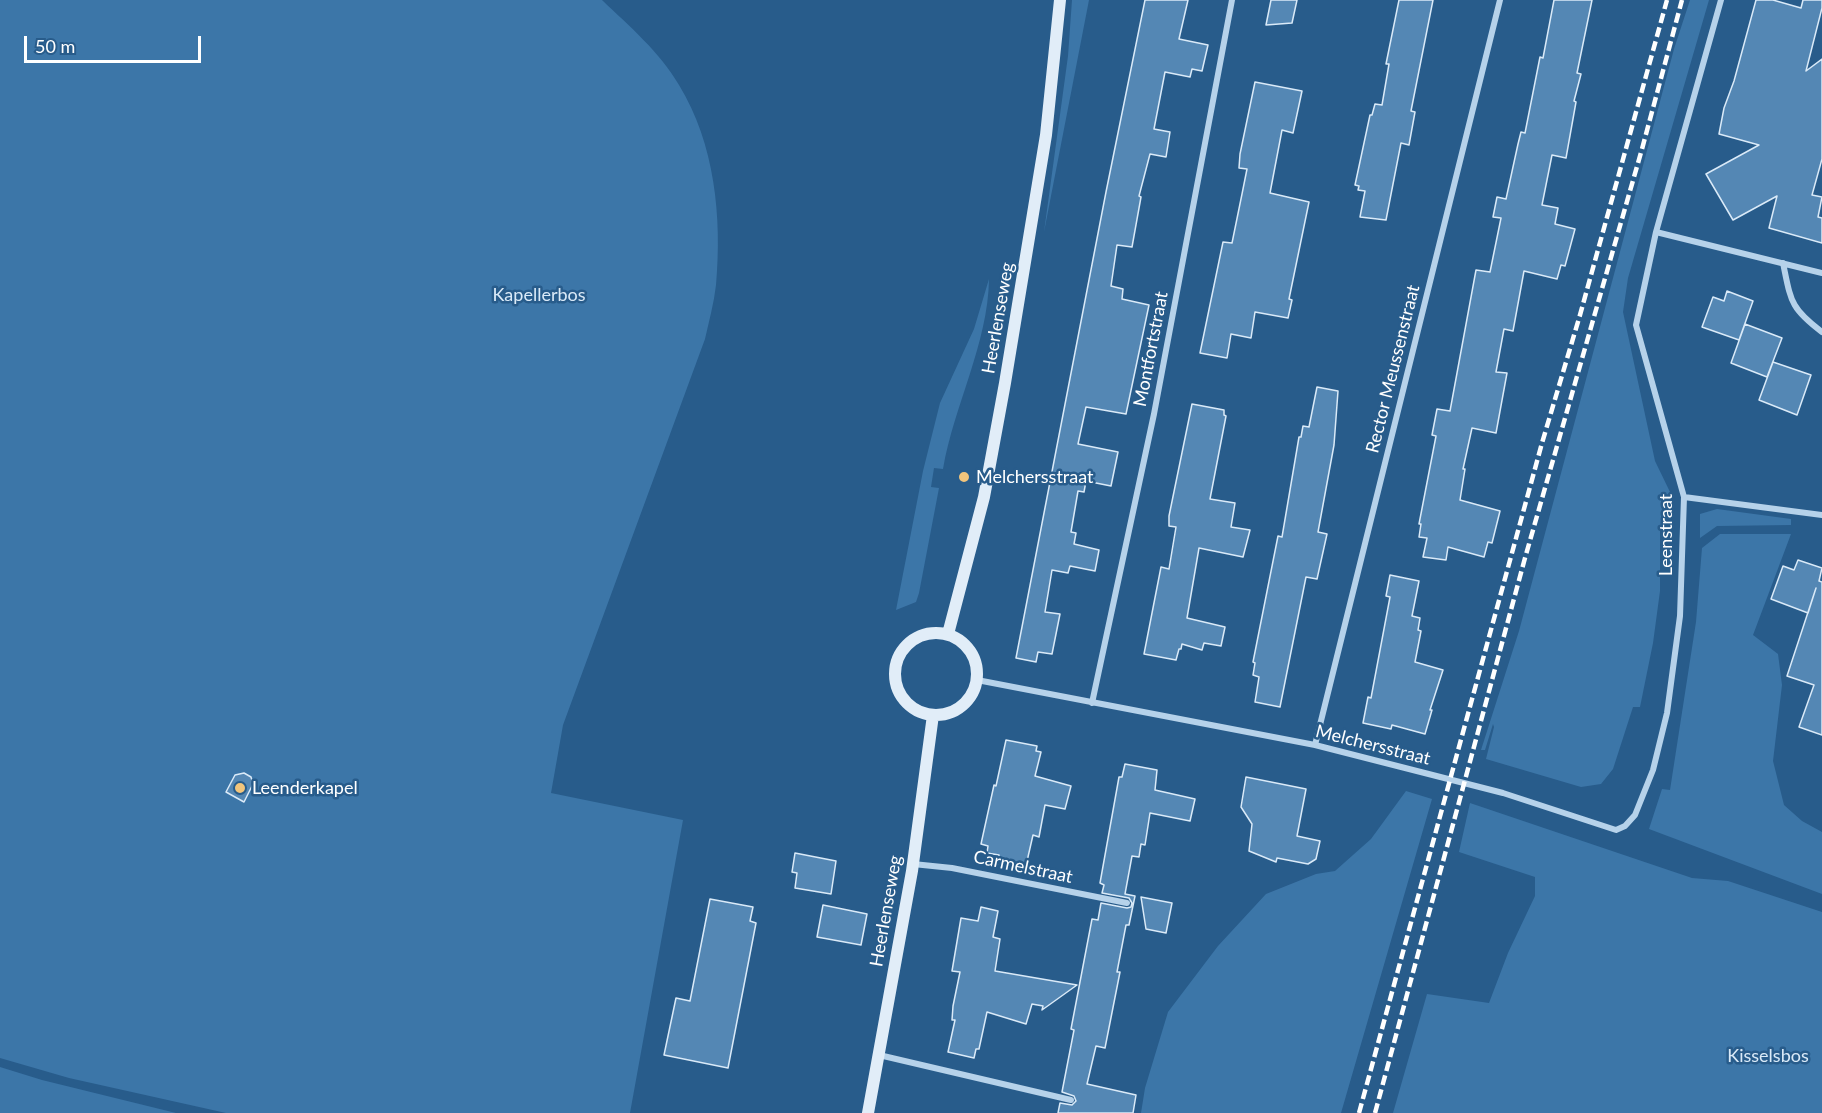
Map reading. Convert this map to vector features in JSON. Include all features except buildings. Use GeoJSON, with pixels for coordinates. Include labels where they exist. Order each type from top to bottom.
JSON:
{"type":"FeatureCollection","features":[{"type":"Feature","properties":{"kind":"main road","name":"Heerlenseweg"},"geometry":{"type":"LineString","coordinates":[[948,634],[984,497],[1005,383],[1046,135],[1060,1]]}},
{"type":"Feature","properties":{"kind":"main road"},"geometry":{"type":"LineString","coordinates":[[936,632],[948,634],[957,638],[971,651],[976,661],[977,680],[966,702],[951,712],[933,715],[911,707],[903,699],[897,689],[896,666],[899,655],[914,638],[936,632]]}},
{"type":"Feature","properties":{"kind":"main road","name":"Heerlenseweg"},"geometry":{"type":"LineString","coordinates":[[868,1113],[913,864],[933,715]]}},
{"type":"Feature","properties":{"kind":"street","name":"Montfortstraat"},"geometry":{"type":"LineString","coordinates":[[1092,703],[1154,414],[1232,0]]}},
{"type":"Feature","properties":{"kind":"street","name":"Rector Meussenstraat"},"geometry":{"type":"LineString","coordinates":[[1315,745],[1500,0]]}},
{"type":"Feature","properties":{"kind":"street","name":"Leenstraat"},"geometry":{"type":"LineString","coordinates":[[1616,830],[1625,826],[1635,815],[1653,770],[1667,713],[1680,616],[1684,497],[1636,326],[1656,232],[1721,0]]}},
{"type":"Feature","properties":{"kind":"street"},"geometry":{"type":"LineString","coordinates":[[1656,232],[1822,273]]}},
{"type":"Feature","properties":{"kind":"street"},"geometry":{"type":"LineString","coordinates":[[1783,263],[1791,300],[1802,317],[1822,332]]}},
{"type":"Feature","properties":{"kind":"street"},"geometry":{"type":"LineString","coordinates":[[1684,497],[1822,516]]}},
{"type":"Feature","properties":{"kind":"street","name":"Melchersstraat"},"geometry":{"type":"LineString","coordinates":[[977,680],[1315,745],[1503,793],[1616,830]]}},
{"type":"Feature","properties":{"kind":"street","name":"Carmelstraat"},"geometry":{"type":"LineString","coordinates":[[913,864],[952,868],[1127,903]]}},
{"type":"Feature","properties":{"kind":"street"},"geometry":{"type":"LineString","coordinates":[[878,1055],[1071,1100]]}},
{"type":"Feature","properties":{"kind":"green space","name":"Kapellerbos"},"geometry":{"type":"Polygon","coordinates":[[[0,0],[602,0],[653,50],[679,85],[701,132],[713,182],[718,233],[714,298],[705,339],[563,725],[551,793],[683,820],[630,1113],[226,1113],[69,1078],[0,1058],[0,0]]]}},
{"type":"Feature","properties":{"kind":"green space"},"geometry":{"type":"Polygon","coordinates":[[[1072,0],[1089,0],[1044,232],[1068,56],[1072,0]]]}},
{"type":"Feature","properties":{"kind":"green space"},"geometry":{"type":"Polygon","coordinates":[[[1690,0],[1709,0],[1628,278],[1623,312],[1655,461],[1670,492],[1669,513],[1660,528],[1660,591],[1653,643],[1640,707],[1633,707],[1613,769],[1601,784],[1581,787],[1486,759],[1493,724],[1485,750],[1481,750],[1519,631],[1674,49],[1690,0]]]}},
{"type":"Feature","properties":{"kind":"green space"},"geometry":{"type":"Polygon","coordinates":[[[989,279],[983,327],[943,469],[934,468],[931,487],[939,488],[919,593],[916,602],[896,610],[923,471],[940,403],[974,329],[989,279]]]}},
{"type":"Feature","properties":{"kind":"green space"},"geometry":{"type":"Polygon","coordinates":[[[1717,509],[1791,519],[1791,525],[1717,526],[1700,538],[1700,514],[1717,509]]]}},
{"type":"Feature","properties":{"kind":"green space"},"geometry":{"type":"Polygon","coordinates":[[[1720,534],[1791,534],[1753,635],[1778,654],[1782,685],[1773,761],[1784,805],[1802,821],[1822,832],[1822,894],[1649,829],[1662,789],[1670,790],[1696,622],[1702,548],[1720,534]]]}},
{"type":"Feature","properties":{"kind":"green space"},"geometry":{"type":"Polygon","coordinates":[[[1406,791],[1432,799],[1341,1113],[1141,1113],[1145,1088],[1168,1012],[1218,946],[1266,894],[1316,874],[1335,871],[1371,839],[1406,791]]]}},
{"type":"Feature","properties":{"kind":"green space","name":"Kisselsbos"},"geometry":{"type":"Polygon","coordinates":[[[1470,803],[1692,878],[1728,881],[1822,912],[1822,1113],[1393,1113],[1427,994],[1489,1003],[1508,953],[1535,896],[1535,877],[1459,852],[1470,803]]]}},
{"type":"Feature","properties":{"kind":"green space"},"geometry":{"type":"Polygon","coordinates":[[[0,1067],[42,1080],[176,1113],[0,1113],[0,1067]]]}},
{"type":"Feature","properties":{"kind":"railway"},"geometry":{"type":"LineString","coordinates":[[1359,1113],[1542,443],[1580,315],[1667,0]]}},
{"type":"Feature","properties":{"kind":"railway"},"geometry":{"type":"LineString","coordinates":[[1375,1113],[1525,558],[1642,149],[1682,0]]}},
{"type":"Feature","properties":{"kind":"place","name":"Melchersstraat"},"geometry":{"type":"Point","coordinates":[964,477]}},
{"type":"Feature","properties":{"kind":"place","name":"Leenderkapel"},"geometry":{"type":"Point","coordinates":[240,788]}}]}
